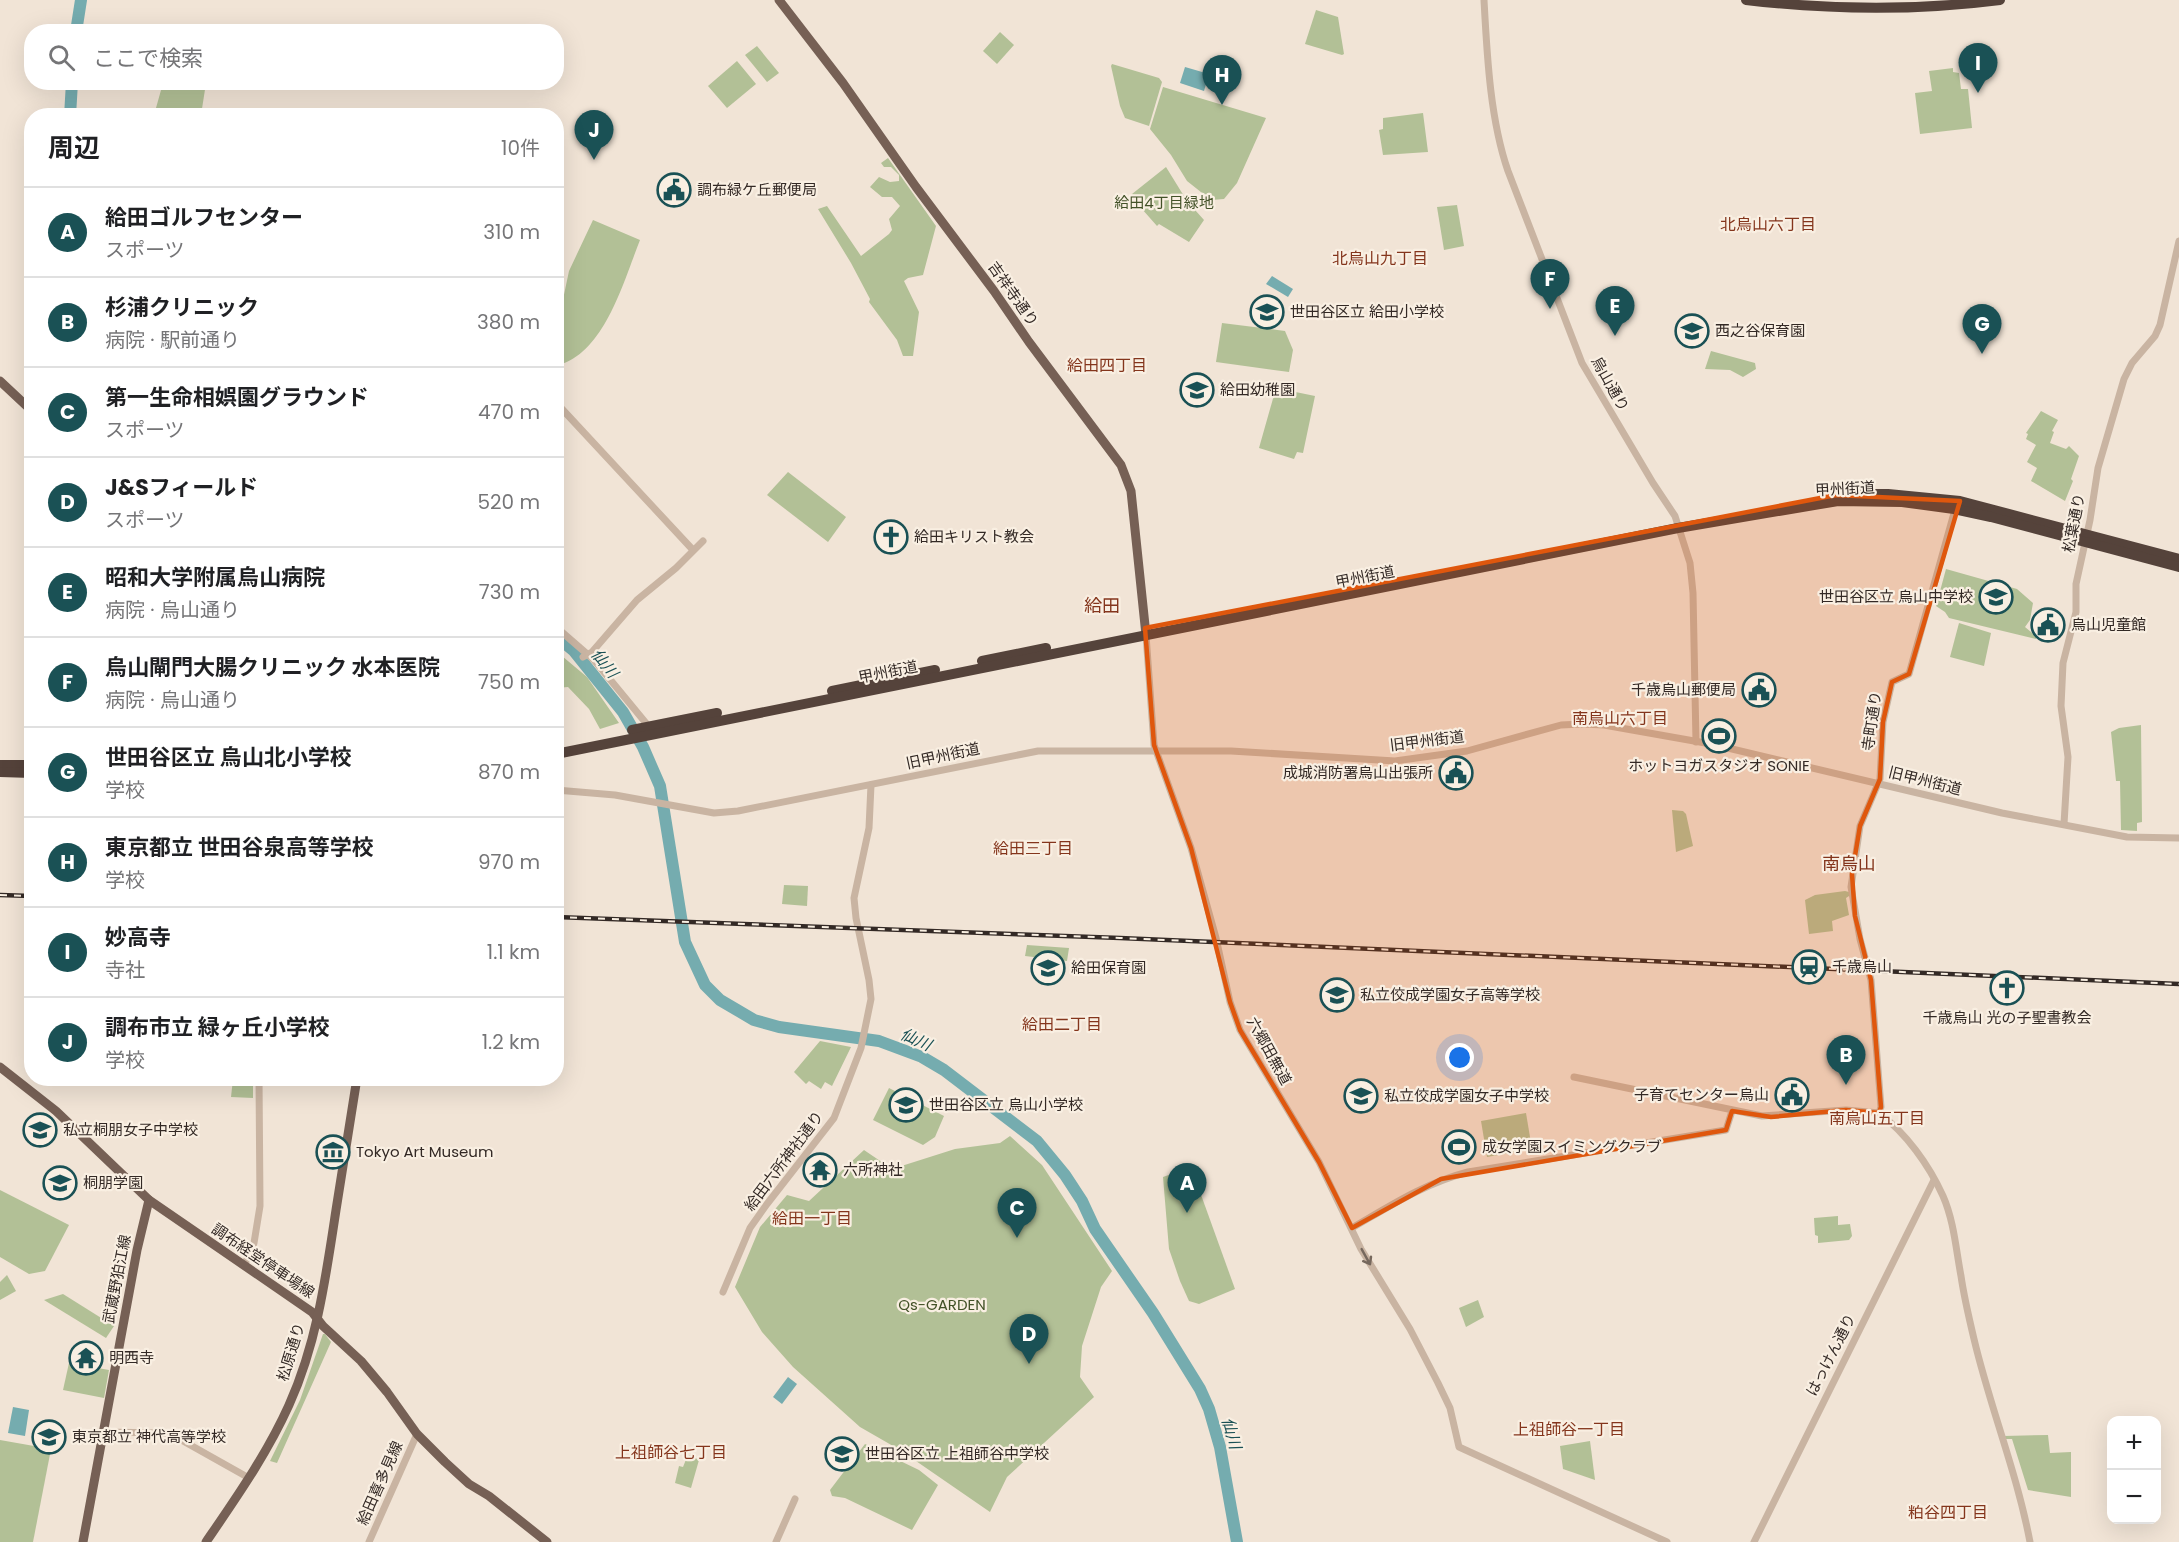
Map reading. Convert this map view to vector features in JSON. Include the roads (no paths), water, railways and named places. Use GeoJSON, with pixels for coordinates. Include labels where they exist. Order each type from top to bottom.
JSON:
{"type":"FeatureCollection","features":[{"type":"Feature","properties":{"kind":"highway"},"geometry":{"type":"LineString","coordinates":[[1746,0],[1871,9],[1960,5],[2000,0]]}},
{"type":"Feature","properties":{"kind":"highway","name":"甲州街道"},"geometry":{"type":"LineString","coordinates":[[564,745],[629,734],[1146,632],[1677,525],[1838,501],[1957,505],[2179,559]]}},
{"type":"Feature","properties":{"kind":"highway","name":"甲州街道"},"geometry":{"type":"LineString","coordinates":[[2086,538],[2179,567]]}},
{"type":"Feature","properties":{"kind":"highway","name":"甲州街道"},"geometry":{"type":"LineString","coordinates":[[564,752],[629,734]]}},
{"type":"Feature","properties":{"kind":"highway"},"geometry":{"type":"LineString","coordinates":[[0,765],[24,765]]}},
{"type":"Feature","properties":{"kind":"highway"},"geometry":{"type":"LineString","coordinates":[[0,772],[24,773]]}},
{"type":"Feature","properties":{"kind":"main road","name":"吉祥寺通り"},"geometry":{"type":"LineString","coordinates":[[779,0],[843,83],[916,187],[1121,465],[1131,491],[1146,632]]}},
{"type":"Feature","properties":{"kind":"main road"},"geometry":{"type":"LineString","coordinates":[[0,381],[24,404]]}},
{"type":"Feature","properties":{"kind":"main road","name":"調布経堂停車場線"},"geometry":{"type":"LineString","coordinates":[[0,1067],[24,1086]]}},
{"type":"Feature","properties":{"kind":"main road","name":"調布経堂停車場線"},"geometry":{"type":"LineString","coordinates":[[24,1086],[56,1111],[149,1200],[312,1312],[377,1380],[417,1434],[465,1480],[547,1542]]}},
{"type":"Feature","properties":{"kind":"main road","name":"松原通り"},"geometry":{"type":"LineString","coordinates":[[206,1542],[262,1459],[289,1405],[311,1342],[330,1251],[356,1086]]}},
{"type":"Feature","properties":{"kind":"main road","name":"武蔵野狛江線"},"geometry":{"type":"LineString","coordinates":[[83,1542],[133,1271],[149,1200]]}},
{"type":"Feature","properties":{"kind":"street","name":"烏山通り"},"geometry":{"type":"LineString","coordinates":[[1484,0],[1496,127],[1500,149],[1510,178],[1585,369],[1653,483],[1676,516],[1690,563],[1693,593],[1696,742]]}},
{"type":"Feature","properties":{"kind":"street","name":"松葉通り"},"geometry":{"type":"LineString","coordinates":[[2064,824],[2068,757],[2061,706],[2063,663],[2076,612],[2076,584],[2101,453],[2124,379],[2132,363],[2155,336],[2160,325],[2179,242]]}},
{"type":"Feature","properties":{"kind":"street"},"geometry":{"type":"LineString","coordinates":[[564,413],[693,550]]}},
{"type":"Feature","properties":{"kind":"street","name":"寺町通り"},"geometry":{"type":"LineString","coordinates":[[1878,783],[1883,722],[1892,682],[1909,674],[1957,505]]}},
{"type":"Feature","properties":{"kind":"street"},"geometry":{"type":"LineString","coordinates":[[586,656],[637,600],[676,568],[703,541]]}},
{"type":"Feature","properties":{"kind":"street","name":"六郷田無道"},"geometry":{"type":"LineString","coordinates":[[1146,632],[1154,745],[1191,848],[1216,938],[1230,1002],[1240,1030],[1319,1162],[1382,1284],[1410,1329],[1450,1408],[1459,1447],[1667,1542]]}},
{"type":"Feature","properties":{"kind":"street"},"geometry":{"type":"LineString","coordinates":[[564,635],[586,656],[648,730]]}},
{"type":"Feature","properties":{"kind":"street","name":"旧甲州街道"},"geometry":{"type":"LineString","coordinates":[[564,791],[615,795],[714,813],[738,811],[1038,751],[1231,751],[1395,761],[1467,751],[1561,725],[1582,724],[1604,725],[1696,742],[1878,783],[1923,796],[2127,837],[2179,838]]}},
{"type":"Feature","properties":{"kind":"street"},"geometry":{"type":"LineString","coordinates":[[1878,783],[1860,826],[1851,887],[1870,980],[1880,1113]]}},
{"type":"Feature","properties":{"kind":"street","name":"給田六所神社通り"},"geometry":{"type":"LineString","coordinates":[[723,1292],[750,1228],[766,1204],[834,1118],[861,1045],[871,990],[854,898],[869,828],[871,784]]}},
{"type":"Feature","properties":{"kind":"street"},"geometry":{"type":"LineString","coordinates":[[1574,1077],[1732,1111],[1771,1117],[1846,1110],[1880,1113],[1904,1136],[1922,1159],[1943,1197],[1954,1231],[1974,1340],[2018,1491],[2030,1542]]}},
{"type":"Feature","properties":{"kind":"street"},"geometry":{"type":"LineString","coordinates":[[244,1266],[254,1243],[260,1206],[260,1086]]}},
{"type":"Feature","properties":{"kind":"street"},"geometry":{"type":"LineString","coordinates":[[1352,1228],[1442,1179],[1468,1172],[1726,1130],[1732,1111]]}},
{"type":"Feature","properties":{"kind":"street","name":"はっけん通り"},"geometry":{"type":"LineString","coordinates":[[1754,1542],[1934,1180]]}},
{"type":"Feature","properties":{"kind":"street"},"geometry":{"type":"LineString","coordinates":[[104,1432],[162,1434],[176,1437],[249,1478]]}},
{"type":"Feature","properties":{"kind":"street","name":"給田喜多見線"},"geometry":{"type":"LineString","coordinates":[[369,1542],[417,1434]]}},
{"type":"Feature","properties":{"kind":"street"},"geometry":{"type":"LineString","coordinates":[[776,1542],[795,1499]]}},
{"type":"Feature","properties":{"kind":"water"},"geometry":{"type":"Polygon","coordinates":[[[1185,67],[1209,74],[1204,91],[1180,83],[1185,67]]]}},
{"type":"Feature","properties":{"kind":"water"},"geometry":{"type":"Polygon","coordinates":[[[1272,276],[1293,289],[1288,297],[1266,284],[1272,276]]]}},
{"type":"Feature","properties":{"kind":"water"},"geometry":{"type":"Polygon","coordinates":[[[788,1377],[797,1384],[782,1404],[773,1397],[788,1377]]]}},
{"type":"Feature","properties":{"kind":"water"},"geometry":{"type":"Polygon","coordinates":[[[13,1407],[29,1410],[25,1436],[8,1433],[13,1407]]]}},
{"type":"Feature","properties":{"kind":"waterway","name":"仙川"},"geometry":{"type":"LineString","coordinates":[[77,24],[81,0]]}},
{"type":"Feature","properties":{"kind":"waterway","name":"仙川"},"geometry":{"type":"LineString","coordinates":[[70,108],[72,90]]}},
{"type":"Feature","properties":{"kind":"waterway","name":"仙川"},"geometry":{"type":"LineString","coordinates":[[564,643],[574,651],[623,712],[643,747],[660,786],[685,942],[705,985],[720,1000],[754,1020],[779,1027],[879,1041],[922,1057],[944,1070],[1037,1141],[1065,1175],[1082,1201],[1095,1229],[1153,1313],[1200,1389],[1209,1409],[1220,1447],[1237,1542]]}},
{"type":"Feature","properties":{"kind":"railway"},"geometry":{"type":"LineString","coordinates":[[0,895],[24,896]]}},
{"type":"Feature","properties":{"kind":"railway"},"geometry":{"type":"LineString","coordinates":[[564,917],[1120,938],[2179,984]]}},
{"type":"Feature","properties":{"kind":"place","name":"妙高寺"},"geometry":{"type":"Point","coordinates":[1978,93]}},
{"type":"Feature","properties":{"kind":"place","name":"東京都立 世田谷泉高等学校"},"geometry":{"type":"Point","coordinates":[1222,105]}},
{"type":"Feature","properties":{"kind":"place","name":"調布市立 緑ヶ丘小学校"},"geometry":{"type":"Point","coordinates":[594,160]}},
{"type":"Feature","properties":{"kind":"place","name":"調布緑ケ丘郵便局"},"geometry":{"type":"Point","coordinates":[674,190]}},
{"type":"Feature","properties":{"kind":"place","name":"烏山閘門大腸クリニック 水本医院"},"geometry":{"type":"Point","coordinates":[1550,309]}},
{"type":"Feature","properties":{"kind":"place","name":"世田谷区立 給田小学校"},"geometry":{"type":"Point","coordinates":[1267,312]}},
{"type":"Feature","properties":{"kind":"place","name":"西之谷保育園"},"geometry":{"type":"Point","coordinates":[1692,331]}},
{"type":"Feature","properties":{"kind":"place","name":"昭和大学附属烏山病院"},"geometry":{"type":"Point","coordinates":[1615,336]}},
{"type":"Feature","properties":{"kind":"place","name":"世田谷区立 烏山北小学校"},"geometry":{"type":"Point","coordinates":[1982,354]}},
{"type":"Feature","properties":{"kind":"place","name":"給田幼稚園"},"geometry":{"type":"Point","coordinates":[1197,390]}},
{"type":"Feature","properties":{"kind":"place","name":"給田キリスト教会"},"geometry":{"type":"Point","coordinates":[891,537]}},
{"type":"Feature","properties":{"kind":"place","name":"世田谷区立 烏山中学校"},"geometry":{"type":"Point","coordinates":[1996,597]}},
{"type":"Feature","properties":{"kind":"place","name":"烏山児童館"},"geometry":{"type":"Point","coordinates":[2048,625]}},
{"type":"Feature","properties":{"kind":"place","name":"千歳烏山郵便局"},"geometry":{"type":"Point","coordinates":[1759,690]}},
{"type":"Feature","properties":{"kind":"place","name":"ホットヨガスタジオ SONIE"},"geometry":{"type":"Point","coordinates":[1719,736]}},
{"type":"Feature","properties":{"kind":"place","name":"成城消防署烏山出張所"},"geometry":{"type":"Point","coordinates":[1456,773]}},
{"type":"Feature","properties":{"kind":"place","name":"千歳烏山"},"geometry":{"type":"Point","coordinates":[1809,967]}},
{"type":"Feature","properties":{"kind":"place","name":"給田保育園"},"geometry":{"type":"Point","coordinates":[1048,968]}},
{"type":"Feature","properties":{"kind":"place","name":"千歳烏山 光の子聖書教会"},"geometry":{"type":"Point","coordinates":[2007,988]}},
{"type":"Feature","properties":{"kind":"place","name":"私立佼成学園女子高等学校"},"geometry":{"type":"Point","coordinates":[1337,995]}},
{"type":"Feature","properties":{"kind":"place","name":"杉浦クリニック"},"geometry":{"type":"Point","coordinates":[1846,1085]}},
{"type":"Feature","properties":{"kind":"place","name":"子育てセンター烏山"},"geometry":{"type":"Point","coordinates":[1792,1095]}},
{"type":"Feature","properties":{"kind":"place","name":"私立佼成学園女子中学校"},"geometry":{"type":"Point","coordinates":[1361,1096]}},
{"type":"Feature","properties":{"kind":"place","name":"世田谷区立 烏山小学校"},"geometry":{"type":"Point","coordinates":[906,1105]}},
{"type":"Feature","properties":{"kind":"place","name":"私立桐朋女子中学校"},"geometry":{"type":"Point","coordinates":[40,1130]}},
{"type":"Feature","properties":{"kind":"place","name":"成女学園スイミングクラブ"},"geometry":{"type":"Point","coordinates":[1459,1147]}},
{"type":"Feature","properties":{"kind":"place","name":"Tokyo Art Museum"},"geometry":{"type":"Point","coordinates":[333,1152]}},
{"type":"Feature","properties":{"kind":"place","name":"六所神社"},"geometry":{"type":"Point","coordinates":[820,1170]}},
{"type":"Feature","properties":{"kind":"place","name":"桐朋学園"},"geometry":{"type":"Point","coordinates":[60,1183]}},
{"type":"Feature","properties":{"kind":"place","name":"給田ゴルフセンター"},"geometry":{"type":"Point","coordinates":[1187,1213]}},
{"type":"Feature","properties":{"kind":"place","name":"第一生命相娯園グラウンド"},"geometry":{"type":"Point","coordinates":[1017,1238]}},
{"type":"Feature","properties":{"kind":"place","name":"明西寺"},"geometry":{"type":"Point","coordinates":[86,1358]}},
{"type":"Feature","properties":{"kind":"place","name":"J&Sフィールド"},"geometry":{"type":"Point","coordinates":[1029,1364]}},
{"type":"Feature","properties":{"kind":"place","name":"東京都立 神代高等学校"},"geometry":{"type":"Point","coordinates":[49,1437]}},
{"type":"Feature","properties":{"kind":"place","name":"世田谷区立 上祖師谷中学校"},"geometry":{"type":"Point","coordinates":[842,1454]}},
{"type":"Feature","properties":{"kind":"district","name":"北烏山六丁目"},"geometry":{"type":"Point","coordinates":[1768,224]}},
{"type":"Feature","properties":{"kind":"district","name":"北烏山九丁目"},"geometry":{"type":"Point","coordinates":[1380,258]}},
{"type":"Feature","properties":{"kind":"district","name":"給田四丁目"},"geometry":{"type":"Point","coordinates":[1107,365]}},
{"type":"Feature","properties":{"kind":"district","name":"給田"},"geometry":{"type":"Point","coordinates":[1102,606]}},
{"type":"Feature","properties":{"kind":"district","name":"南烏山六丁目"},"geometry":{"type":"Point","coordinates":[1620,718]}},
{"type":"Feature","properties":{"kind":"district","name":"給田三丁目"},"geometry":{"type":"Point","coordinates":[1033,848]}},
{"type":"Feature","properties":{"kind":"district","name":"南烏山"},"geometry":{"type":"Point","coordinates":[1849,864]}},
{"type":"Feature","properties":{"kind":"district","name":"給田二丁目"},"geometry":{"type":"Point","coordinates":[1062,1024]}},
{"type":"Feature","properties":{"kind":"district","name":"南烏山五丁目"},"geometry":{"type":"Point","coordinates":[1877,1118]}},
{"type":"Feature","properties":{"kind":"district","name":"給田一丁目"},"geometry":{"type":"Point","coordinates":[812,1218]}},
{"type":"Feature","properties":{"kind":"district","name":"上祖師谷一丁目"},"geometry":{"type":"Point","coordinates":[1569,1429]}},
{"type":"Feature","properties":{"kind":"district","name":"上祖師谷七丁目"},"geometry":{"type":"Point","coordinates":[671,1452]}},
{"type":"Feature","properties":{"kind":"district","name":"粕谷四丁目"},"geometry":{"type":"Point","coordinates":[1948,1512]}},
{"type":"Feature","properties":{"kind":"park label","name":"給田4丁目緑地"},"geometry":{"type":"Point","coordinates":[1164,203]}},
{"type":"Feature","properties":{"kind":"park label","name":"Qs-GARDEN"},"geometry":{"type":"Point","coordinates":[942,1305]}}]}
